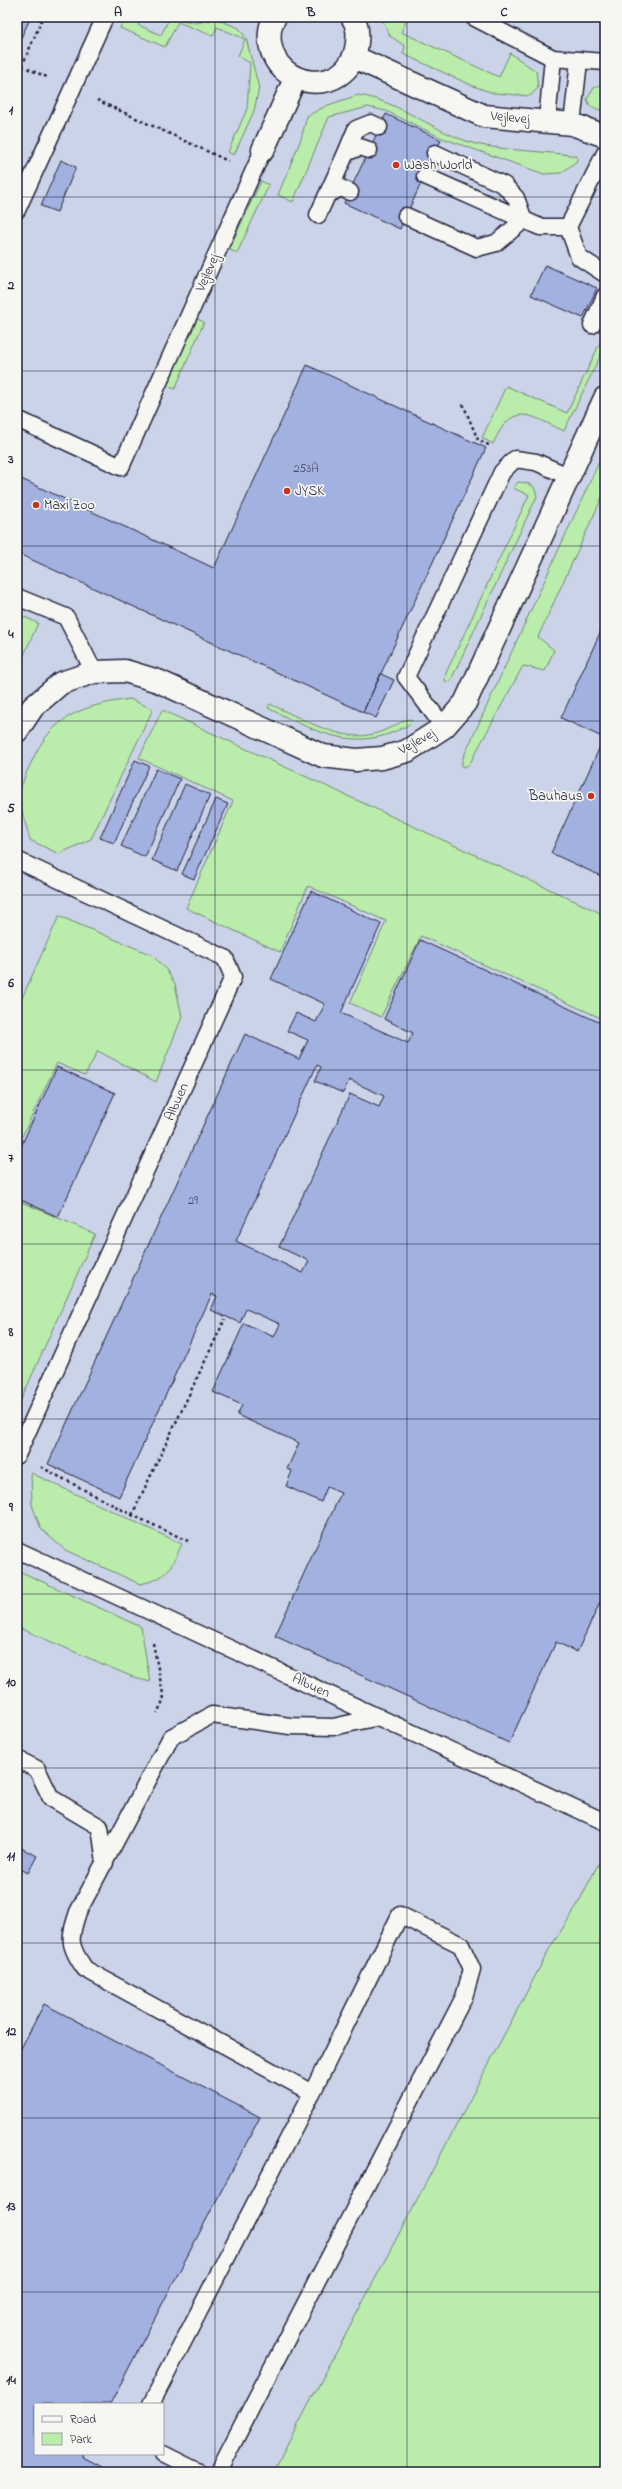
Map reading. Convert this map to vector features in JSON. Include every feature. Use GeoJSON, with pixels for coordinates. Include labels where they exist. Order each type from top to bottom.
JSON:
{"type":"FeatureCollection","features":[{"type":"Feature","properties":{"kind":"street"},"geometry":{"type":"LineString","coordinates":[[271,18],[269,36],[272,53],[281,68],[295,79],[312,83],[329,80],[344,71],[354,57],[358,38],[352,17]]}},
{"type":"Feature","properties":{"kind":"street","name":"Vejlevej"},"geometry":{"type":"LineString","coordinates":[[354,57],[484,116],[572,124],[605,136]]}},
{"type":"Feature","properties":{"kind":"street","name":"Vejlevej"},"geometry":{"type":"LineString","coordinates":[[263,150],[295,79]]}},
{"type":"Feature","properties":{"kind":"street","name":"Vejlevej"},"geometry":{"type":"LineString","coordinates":[[17,732],[33,707],[61,683],[94,672],[125,671],[158,681],[323,756],[356,760],[382,758],[407,751],[444,727],[465,704],[605,398]]}},
{"type":"Feature","properties":{"kind":"lane"},"geometry":{"type":"LineString","coordinates":[[17,210],[105,17]]}},
{"type":"Feature","properties":{"kind":"lane"},"geometry":{"type":"LineString","coordinates":[[473,17],[553,58],[605,62]]}},
{"type":"Feature","properties":{"kind":"lane"},"geometry":{"type":"LineString","coordinates":[[546,121],[553,58]]}},
{"type":"Feature","properties":{"kind":"lane"},"geometry":{"type":"LineString","coordinates":[[572,124],[579,61]]}},
{"type":"Feature","properties":{"kind":"lane"},"geometry":{"type":"LineString","coordinates":[[318,215],[356,129],[371,123],[379,127]]}},
{"type":"Feature","properties":{"kind":"lane"},"geometry":{"type":"LineString","coordinates":[[346,153],[360,147],[369,150]]}},
{"type":"Feature","properties":{"kind":"lane","name":"Vejlevej"},"geometry":{"type":"LineString","coordinates":[[17,418],[121,467],[263,150]]}},
{"type":"Feature","properties":{"kind":"lane"},"geometry":{"type":"LineString","coordinates":[[435,153],[504,184],[516,198],[524,220]]}},
{"type":"Feature","properties":{"kind":"lane"},"geometry":{"type":"LineString","coordinates":[[605,153],[568,227],[579,257],[605,274]]}},
{"type":"Feature","properties":{"kind":"lane"},"geometry":{"type":"LineString","coordinates":[[425,176],[540,227],[568,227]]}},
{"type":"Feature","properties":{"kind":"lane"},"geometry":{"type":"LineString","coordinates":[[328,194],[341,188],[350,192]]}},
{"type":"Feature","properties":{"kind":"lane"},"geometry":{"type":"LineString","coordinates":[[406,216],[477,248],[496,243],[524,220]]}},
{"type":"Feature","properties":{"kind":"lane"},"geometry":{"type":"LineString","coordinates":[[592,325],[605,296]]}},
{"type":"Feature","properties":{"kind":"lane"},"geometry":{"type":"LineString","coordinates":[[444,727],[406,677],[502,472],[516,459],[536,462],[570,477]]}},
{"type":"Feature","properties":{"kind":"lane"},"geometry":{"type":"LineString","coordinates":[[17,597],[66,617],[94,672]]}},
{"type":"Feature","properties":{"kind":"lane","name":"Albuen"},"geometry":{"type":"LineString","coordinates":[[17,860],[225,958],[233,977],[17,1455]]}},
{"type":"Feature","properties":{"kind":"lane","name":"Albuen"},"geometry":{"type":"LineString","coordinates":[[17,1550],[605,1822]]}},
{"type":"Feature","properties":{"kind":"lane"},"geometry":{"type":"LineString","coordinates":[[312,2093],[85,1969],[74,1952],[70,1936],[78,1912],[171,1737],[212,1715],[290,1726],[333,1727],[379,1717]]}},
{"type":"Feature","properties":{"kind":"lane"},"geometry":{"type":"LineString","coordinates":[[17,1759],[37,1769],[51,1798],[100,1827],[105,1863]]}},
{"type":"Feature","properties":{"kind":"lane"},"geometry":{"type":"LineString","coordinates":[[152,2403],[312,2093],[400,1915],[461,1945],[472,1969],[464,1997],[218,2472]]}},
{"type":"Feature","properties":{"kind":"lane"},"geometry":{"type":"LineString","coordinates":[[164,2454],[199,2472]]}},
{"type":"Feature","properties":{"kind":"path"},"geometry":{"type":"LineString","coordinates":[[17,78],[43,17]]}},
{"type":"Feature","properties":{"kind":"path"},"geometry":{"type":"LineString","coordinates":[[22,66],[254,172]]}},
{"type":"Feature","properties":{"kind":"path"},"geometry":{"type":"LineString","coordinates":[[463,404],[478,440],[516,459]]}},
{"type":"Feature","properties":{"kind":"path"},"geometry":{"type":"LineString","coordinates":[[132,1515],[225,1319]]}},
{"type":"Feature","properties":{"kind":"path"},"geometry":{"type":"LineString","coordinates":[[17,1455],[132,1515],[188,1541]]}},
{"type":"Feature","properties":{"kind":"path"},"geometry":{"type":"LineString","coordinates":[[146,1610],[164,1699],[153,1720]]}},
{"type":"Feature","properties":{"kind":"shaded area"},"geometry":{"type":"Polygon","coordinates":[[[17,17],[605,17],[605,2472],[17,2472],[17,17]]]}},
{"type":"Feature","properties":{"kind":"green space"},"geometry":{"type":"Polygon","coordinates":[[[125,17],[141,17],[138,25],[161,35],[170,17],[196,23],[216,19],[239,28],[246,38],[259,88],[254,111],[234,155],[228,152],[247,109],[250,63],[238,56],[245,39],[217,27],[213,36],[178,22],[165,47],[120,28],[125,17]]]}},
{"type":"Feature","properties":{"kind":"green space"},"geometry":{"type":"Polygon","coordinates":[[[381,17],[408,17],[401,32],[499,77],[510,53],[536,71],[538,88],[530,96],[493,93],[473,86],[403,54],[405,46],[390,36],[381,17]]]}},
{"type":"Feature","properties":{"kind":"green space"},"geometry":{"type":"Polygon","coordinates":[[[605,83],[605,112],[590,106],[587,99],[594,88],[605,83]]]}},
{"type":"Feature","properties":{"kind":"green space"},"geometry":{"type":"Polygon","coordinates":[[[358,95],[373,98],[403,110],[446,133],[476,144],[577,156],[577,161],[561,173],[544,174],[442,138],[386,111],[368,107],[329,117],[293,202],[278,195],[301,139],[307,116],[328,105],[358,95]]]}},
{"type":"Feature","properties":{"kind":"green space"},"geometry":{"type":"Polygon","coordinates":[[[261,181],[269,185],[237,253],[230,250],[231,245],[261,181]]]}},
{"type":"Feature","properties":{"kind":"green space"},"geometry":{"type":"Polygon","coordinates":[[[195,318],[204,322],[175,389],[166,385],[195,318]]]}},
{"type":"Feature","properties":{"kind":"green space"},"geometry":{"type":"Polygon","coordinates":[[[605,332],[605,346],[564,431],[531,416],[523,415],[515,416],[508,421],[500,430],[493,444],[482,438],[506,386],[567,413],[605,332]]]}},
{"type":"Feature","properties":{"kind":"green space"},"geometry":{"type":"Polygon","coordinates":[[[605,449],[605,491],[538,637],[554,650],[545,671],[523,666],[469,765],[462,767],[462,760],[605,449]]]}},
{"type":"Feature","properties":{"kind":"green space"},"geometry":{"type":"Polygon","coordinates":[[[518,482],[527,483],[534,487],[537,496],[451,680],[448,682],[445,681],[446,673],[529,495],[513,488],[518,482]]]}},
{"type":"Feature","properties":{"kind":"green space"},"geometry":{"type":"Polygon","coordinates":[[[20,615],[38,623],[17,671],[17,617],[20,615]]]}},
{"type":"Feature","properties":{"kind":"green space"},"geometry":{"type":"Polygon","coordinates":[[[130,699],[153,709],[91,839],[59,854],[30,840],[22,812],[20,795],[21,787],[39,747],[59,724],[70,716],[97,705],[130,699]]]}},
{"type":"Feature","properties":{"kind":"green space"},"geometry":{"type":"Polygon","coordinates":[[[270,704],[305,721],[331,731],[357,736],[369,735],[383,731],[405,720],[411,719],[412,721],[401,729],[377,737],[361,739],[345,738],[329,735],[298,723],[268,708],[270,704]]]}},
{"type":"Feature","properties":{"kind":"green space"},"geometry":{"type":"Polygon","coordinates":[[[162,710],[605,915],[605,1020],[421,936],[381,1017],[350,1003],[386,921],[308,886],[280,952],[186,908],[233,801],[139,758],[162,710]]]}},
{"type":"Feature","properties":{"kind":"green space"},"geometry":{"type":"Polygon","coordinates":[[[59,916],[152,955],[165,968],[175,984],[182,1017],[156,1082],[98,1051],[85,1075],[57,1063],[17,1147],[17,1009],[59,916]]]}},
{"type":"Feature","properties":{"kind":"green space"},"geometry":{"type":"Polygon","coordinates":[[[17,1200],[95,1234],[17,1409],[17,1200]]]}},
{"type":"Feature","properties":{"kind":"green space"},"geometry":{"type":"Polygon","coordinates":[[[31,1473],[182,1544],[175,1560],[162,1575],[149,1582],[140,1584],[65,1550],[41,1529],[32,1505],[31,1473]]]}},
{"type":"Feature","properties":{"kind":"green space"},"geometry":{"type":"Polygon","coordinates":[[[17,1570],[141,1627],[150,1682],[135,1678],[17,1627],[17,1570]]]}},
{"type":"Feature","properties":{"kind":"green space"},"geometry":{"type":"Polygon","coordinates":[[[605,1851],[605,2472],[273,2472],[551,1946],[574,1911],[605,1851]]]}},
{"type":"Feature","properties":{"kind":"building"},"geometry":{"type":"Polygon","coordinates":[[[17,17],[31,17],[17,46],[17,17]]]}},
{"type":"Feature","properties":{"kind":"building","name":"Wash World"},"geometry":{"type":"Polygon","coordinates":[[[386,114],[441,140],[400,229],[344,203],[386,114]]]}},
{"type":"Feature","properties":{"kind":"building"},"geometry":{"type":"Polygon","coordinates":[[[61,160],[76,167],[57,212],[41,206],[61,160]]]}},
{"type":"Feature","properties":{"kind":"building"},"geometry":{"type":"Polygon","coordinates":[[[545,265],[597,288],[583,318],[531,295],[545,265]]]}},
{"type":"Feature","properties":{"kind":"building"},"geometry":{"type":"Polygon","coordinates":[[[307,365],[486,448],[363,712],[17,553],[17,477],[214,568],[307,365]]]}},
{"type":"Feature","properties":{"kind":"building","name":"Bauhaus"},"geometry":{"type":"Polygon","coordinates":[[[605,622],[605,878],[551,853],[604,738],[561,718],[605,622]]]}},
{"type":"Feature","properties":{"kind":"building"},"geometry":{"type":"Polygon","coordinates":[[[381,674],[394,680],[376,718],[363,712],[381,674]]]}},
{"type":"Feature","properties":{"kind":"building"},"geometry":{"type":"Polygon","coordinates":[[[135,760],[149,766],[114,843],[100,838],[135,760]]]}},
{"type":"Feature","properties":{"kind":"building"},"geometry":{"type":"Polygon","coordinates":[[[156,769],[180,779],[145,857],[121,846],[156,769]]]}},
{"type":"Feature","properties":{"kind":"building"},"geometry":{"type":"Polygon","coordinates":[[[185,784],[210,795],[177,871],[152,860],[185,784]]]}},
{"type":"Feature","properties":{"kind":"building"},"geometry":{"type":"Polygon","coordinates":[[[216,799],[228,804],[194,879],[182,874],[216,799]]]}},
{"type":"Feature","properties":{"kind":"building"},"geometry":{"type":"Polygon","coordinates":[[[311,891],[381,924],[341,1013],[408,1043],[413,1033],[384,1019],[420,940],[605,1025],[605,1592],[577,1652],[556,1642],[509,1743],[275,1636],[341,1493],[327,1487],[321,1502],[286,1486],[292,1471],[287,1469],[299,1443],[237,1415],[242,1405],[213,1392],[244,1323],[274,1337],[280,1324],[246,1309],[240,1323],[211,1310],[217,1296],[212,1294],[119,1497],[48,1464],[245,1034],[299,1059],[308,1040],[287,1031],[296,1013],[316,1022],[325,1004],[271,979],[311,891]],[[317,1065],[236,1241],[303,1273],[309,1261],[279,1247],[350,1094],[379,1107],[384,1096],[349,1080],[343,1093],[315,1081],[321,1067],[317,1065]]]}},
{"type":"Feature","properties":{"kind":"building"},"geometry":{"type":"Polygon","coordinates":[[[57,1067],[115,1093],[58,1217],[17,1198],[17,1155],[57,1067]]]}},
{"type":"Feature","properties":{"kind":"building"},"geometry":{"type":"Polygon","coordinates":[[[17,1846],[37,1856],[28,1873],[17,1867],[17,1846]]]}},
{"type":"Feature","properties":{"kind":"building"},"geometry":{"type":"Polygon","coordinates":[[[44,2004],[260,2117],[111,2403],[34,2403],[34,2455],[84,2455],[83,2457],[112,2472],[17,2472],[17,2056],[44,2004]]]}},
{"type":"Feature","properties":{"kind":"place","name":"Wash World"},"geometry":{"type":"Point","coordinates":[396,165]}},
{"type":"Feature","properties":{"kind":"place","name":"JYSK"},"geometry":{"type":"Point","coordinates":[287,491]}},
{"type":"Feature","properties":{"kind":"place","name":"Maxi Zoo"},"geometry":{"type":"Point","coordinates":[36,505]}},
{"type":"Feature","properties":{"kind":"place","name":"Bauhaus"},"geometry":{"type":"Point","coordinates":[591,796]}}]}
